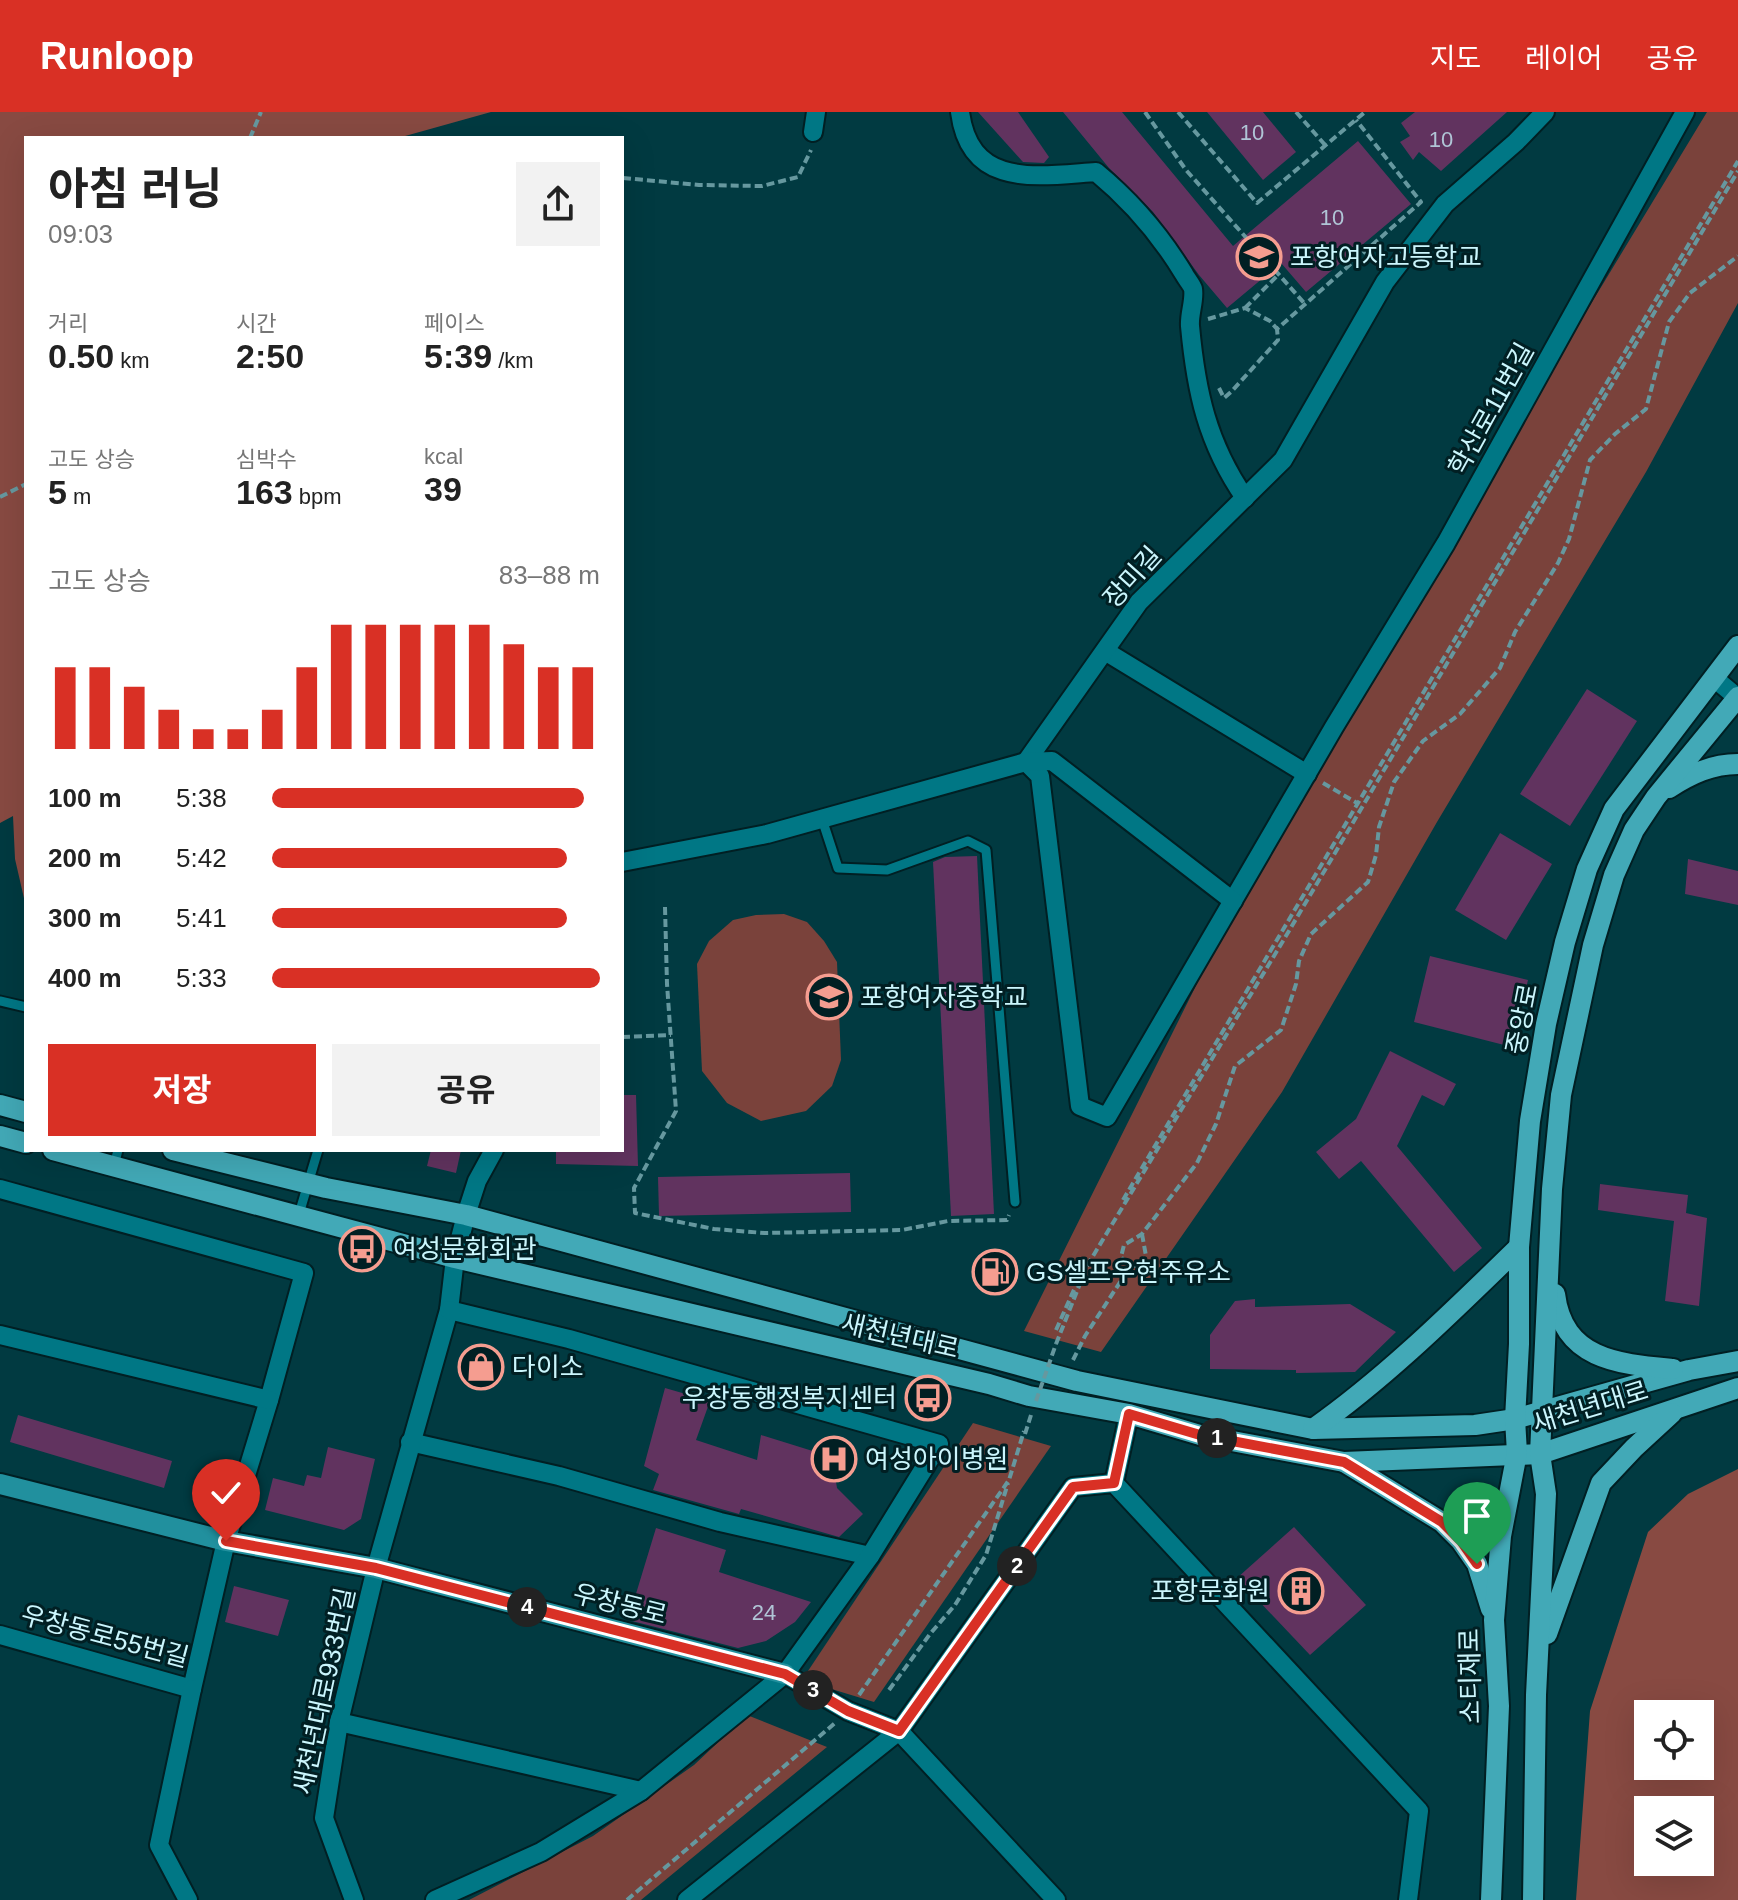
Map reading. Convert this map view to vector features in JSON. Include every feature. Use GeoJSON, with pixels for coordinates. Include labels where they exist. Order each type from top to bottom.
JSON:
{"type":"FeatureCollection","features":[{"type":"Feature","properties":{"kind":"main road","name":"중앙로"},"geometry":{"type":"LineString","coordinates":[[1517,1453],[1519,1247],[1530,1121],[1546,1024],[1565,942],[1587,869],[1614,809],[1738,646]]}},
{"type":"Feature","properties":{"kind":"main road","name":"중앙로"},"geometry":{"type":"LineString","coordinates":[[1540,1454],[1549,1249],[1561,1095],[1578,1008],[1614,875],[1634,830],[1656,797],[1738,698]]}},
{"type":"Feature","properties":{"kind":"main road"},"geometry":{"type":"LineString","coordinates":[[1656,797],[1698,771],[1721,764],[1738,764]]}},
{"type":"Feature","properties":{"kind":"main road"},"geometry":{"type":"LineString","coordinates":[[0,1105],[24,1111]]}},
{"type":"Feature","properties":{"kind":"main road"},"geometry":{"type":"LineString","coordinates":[[0,1136],[24,1142]]}},
{"type":"Feature","properties":{"kind":"main road","name":"새천년대로"},"geometry":{"type":"LineString","coordinates":[[69,1152],[116,1158],[455,1258],[1029,1396],[1129,1414],[1200,1435],[1344,1462],[1540,1454],[1738,1388]]}},
{"type":"Feature","properties":{"kind":"main road","name":"새천년대로"},"geometry":{"type":"LineString","coordinates":[[181,1152],[308,1183],[466,1215],[1077,1381],[1313,1429],[1475,1425],[1515,1419],[1689,1370],[1738,1361]]}},
{"type":"Feature","properties":{"kind":"main road"},"geometry":{"type":"LineString","coordinates":[[1313,1429],[1347,1405],[1431,1333],[1519,1247]]}},
{"type":"Feature","properties":{"kind":"main road"},"geometry":{"type":"LineString","coordinates":[[1549,1249],[1557,1308],[1571,1334],[1581,1345],[1599,1356],[1622,1364],[1689,1370]]}},
{"type":"Feature","properties":{"kind":"main road"},"geometry":{"type":"LineString","coordinates":[[1538,1673],[1551,1619],[1601,1483],[1681,1405]]}},
{"type":"Feature","properties":{"kind":"main road","name":"소티재로"},"geometry":{"type":"LineString","coordinates":[[1491,1900],[1499,1706],[1494,1620],[1501,1536],[1517,1453]]}},
{"type":"Feature","properties":{"kind":"main road"},"geometry":{"type":"LineString","coordinates":[[1533,1900],[1546,1494],[1540,1454]]}},
{"type":"Feature","properties":{"kind":"main road"},"geometry":{"type":"LineString","coordinates":[[1344,1462],[1442,1522],[1461,1541],[1477,1564],[1494,1620]]}},
{"type":"Feature","properties":{"kind":"main road","name":"우창동로"},"geometry":{"type":"LineString","coordinates":[[0,1484],[226,1541],[376,1568],[785,1674]]}},
{"type":"Feature","properties":{"kind":"street"},"geometry":{"type":"LineString","coordinates":[[813,132],[816,112]]}},
{"type":"Feature","properties":{"kind":"street"},"geometry":{"type":"LineString","coordinates":[[960,112],[963,133],[972,151],[989,165],[1013,175],[1096,172],[1134,207],[1179,266],[1193,290],[1189,315],[1193,356],[1214,446],[1227,473],[1245,498]]}},
{"type":"Feature","properties":{"kind":"street","name":"장미길"},"geometry":{"type":"LineString","coordinates":[[1026,762],[1139,602],[1283,460],[1385,282],[1445,204],[1516,142],[1545,112]]}},
{"type":"Feature","properties":{"kind":"street","name":"학산로11번길"},"geometry":{"type":"LineString","coordinates":[[1026,762],[1040,776],[1080,1106],[1107,1117],[1334,727],[1446,543],[1685,112]]}},
{"type":"Feature","properties":{"kind":"street"},"geometry":{"type":"LineString","coordinates":[[1105,651],[1307,774]]}},
{"type":"Feature","properties":{"kind":"street"},"geometry":{"type":"LineString","coordinates":[[1714,678],[1738,698]]}},
{"type":"Feature","properties":{"kind":"street"},"geometry":{"type":"LineString","coordinates":[[624,862],[767,834],[1026,762],[1052,761],[1233,901]]}},
{"type":"Feature","properties":{"kind":"street"},"geometry":{"type":"LineString","coordinates":[[455,1258],[477,1181],[493,1152]]}},
{"type":"Feature","properties":{"kind":"street","name":"우창동로55번길"},"geometry":{"type":"LineString","coordinates":[[0,1189],[304,1273],[226,1541],[192,1689],[0,1635]]}},
{"type":"Feature","properties":{"kind":"street","name":"새천년대로933번길"},"geometry":{"type":"LineString","coordinates":[[354,1900],[324,1818],[339,1722],[376,1568],[449,1310],[455,1258]]}},
{"type":"Feature","properties":{"kind":"street"},"geometry":{"type":"LineString","coordinates":[[435,1900],[541,1852],[641,1791],[785,1674],[870,1556],[939,1444],[569,1339],[449,1310]]}},
{"type":"Feature","properties":{"kind":"street"},"geometry":{"type":"LineString","coordinates":[[0,1335],[269,1400]]}},
{"type":"Feature","properties":{"kind":"street"},"geometry":{"type":"LineString","coordinates":[[1114,1483],[1129,1414]]}},
{"type":"Feature","properties":{"kind":"street"},"geometry":{"type":"LineString","coordinates":[[410,1442],[559,1476],[720,1522],[870,1556]]}},
{"type":"Feature","properties":{"kind":"street"},"geometry":{"type":"LineString","coordinates":[[687,1900],[899,1731],[1073,1487],[1114,1483]]}},
{"type":"Feature","properties":{"kind":"street"},"geometry":{"type":"LineString","coordinates":[[1114,1483],[1419,1811],[1408,1900]]}},
{"type":"Feature","properties":{"kind":"street","name":"우창동로"},"geometry":{"type":"LineString","coordinates":[[785,1674],[848,1711],[899,1731],[1056,1900]]}},
{"type":"Feature","properties":{"kind":"street"},"geometry":{"type":"LineString","coordinates":[[188,1900],[159,1845],[192,1689]]}},
{"type":"Feature","properties":{"kind":"street"},"geometry":{"type":"LineString","coordinates":[[339,1722],[641,1791]]}},
{"type":"Feature","properties":{"kind":"lane"},"geometry":{"type":"LineString","coordinates":[[822,819],[838,868],[887,870],[968,841],[986,850],[1015,1202]]}},
{"type":"Feature","properties":{"kind":"lane"},"geometry":{"type":"LineString","coordinates":[[0,1001],[24,1007]]}},
{"type":"Feature","properties":{"kind":"lane"},"geometry":{"type":"LineString","coordinates":[[299,1214],[317,1152]]}},
{"type":"Feature","properties":{"kind":"path"},"geometry":{"type":"LineString","coordinates":[[251,136],[261,112]]}},
{"type":"Feature","properties":{"kind":"path"},"geometry":{"type":"LineString","coordinates":[[1145,112],[1186,170],[1305,304]]}},
{"type":"Feature","properties":{"kind":"path"},"geometry":{"type":"LineString","coordinates":[[1178,112],[1257,203],[1365,112]]}},
{"type":"Feature","properties":{"kind":"path"},"geometry":{"type":"LineString","coordinates":[[1296,112],[1326,146]]}},
{"type":"Feature","properties":{"kind":"path"},"geometry":{"type":"LineString","coordinates":[[1277,329],[1421,202],[1356,120]]}},
{"type":"Feature","properties":{"kind":"path"},"geometry":{"type":"LineString","coordinates":[[624,178],[699,185],[762,186],[798,177],[810,156],[813,132]]}},
{"type":"Feature","properties":{"kind":"path"},"geometry":{"type":"LineString","coordinates":[[1056,1330],[1084,1265],[1738,161]]}},
{"type":"Feature","properties":{"kind":"path"},"geometry":{"type":"LineString","coordinates":[[1036,1401],[1087,1266],[1738,171]]}},
{"type":"Feature","properties":{"kind":"path"},"geometry":{"type":"LineString","coordinates":[[1130,1267],[1121,1257],[1124,1245],[1142,1234],[1197,1163],[1216,1124],[1235,1066],[1281,1030],[1296,984],[1299,961],[1311,934],[1368,882],[1376,855],[1379,827],[1394,782],[1423,741],[1460,714],[1500,668],[1515,632],[1558,563],[1569,539],[1590,460],[1646,409],[1669,322],[1690,293],[1738,256]]}},
{"type":"Feature","properties":{"kind":"path"},"geometry":{"type":"LineString","coordinates":[[1205,321],[1212,316],[1245,308],[1279,274]]}},
{"type":"Feature","properties":{"kind":"path"},"geometry":{"type":"LineString","coordinates":[[1216,384],[1224,398],[1278,340],[1277,329],[1270,321],[1245,308]]}},
{"type":"Feature","properties":{"kind":"path"},"geometry":{"type":"LineString","coordinates":[[0,497],[24,485]]}},
{"type":"Feature","properties":{"kind":"path"},"geometry":{"type":"LineString","coordinates":[[1307,774],[1358,803]]}},
{"type":"Feature","properties":{"kind":"path"},"geometry":{"type":"LineString","coordinates":[[665,907],[676,1111],[634,1188],[635,1213],[714,1229],[764,1233],[902,1230],[948,1221],[1007,1220],[1015,1202]]}},
{"type":"Feature","properties":{"kind":"path"},"geometry":{"type":"LineString","coordinates":[[624,1037],[671,1035]]}},
{"type":"Feature","properties":{"kind":"path"},"geometry":{"type":"LineString","coordinates":[[1073,1360],[1130,1267],[1141,1264],[1146,1256],[1142,1234]]}},
{"type":"Feature","properties":{"kind":"path"},"geometry":{"type":"LineString","coordinates":[[889,1690],[955,1605],[986,1555],[1031,1418]]}},
{"type":"Feature","properties":{"kind":"path"},"geometry":{"type":"LineString","coordinates":[[1009,1480],[1024,1431]]}},
{"type":"Feature","properties":{"kind":"shaded area"},"geometry":{"type":"Polygon","coordinates":[[[0,112],[491,112],[405,136],[24,136],[24,898],[15,859],[13,816],[0,823],[0,112]]]}},
{"type":"Feature","properties":{"kind":"shaded area"},"geometry":{"type":"Polygon","coordinates":[[[1707,112],[1738,112],[1738,303],[1646,472],[1437,822],[1282,1092],[1101,1352],[1024,1331],[1278,821],[1707,112]]]}},
{"type":"Feature","properties":{"kind":"shaded area"},"geometry":{"type":"Polygon","coordinates":[[[784,914],[807,922],[837,962],[841,1060],[832,1086],[806,1111],[761,1121],[727,1103],[702,1071],[697,964],[709,941],[733,920],[784,914]]]}},
{"type":"Feature","properties":{"kind":"shaded area"},"geometry":{"type":"Polygon","coordinates":[[[973,1423],[1051,1446],[874,1702],[802,1680],[973,1423]]]}},
{"type":"Feature","properties":{"kind":"shaded area"},"geometry":{"type":"Polygon","coordinates":[[[1738,1469],[1738,1900],[1576,1900],[1590,1711],[1648,1532],[1688,1494],[1738,1469]]]}},
{"type":"Feature","properties":{"kind":"shaded area"},"geometry":{"type":"Polygon","coordinates":[[[747,1715],[827,1747],[641,1900],[469,1900],[593,1836],[694,1765],[747,1715]]]}},
{"type":"Feature","properties":{"kind":"building"},"geometry":{"type":"Polygon","coordinates":[[[978,112],[1018,112],[1049,157],[1044,163],[1023,162],[978,112]]]}},
{"type":"Feature","properties":{"kind":"building"},"geometry":{"type":"Polygon","coordinates":[[[1063,112],[1122,112],[1233,246],[1358,141],[1411,204],[1306,292],[1281,263],[1227,308],[1153,212],[1109,168],[1063,112]]]}},
{"type":"Feature","properties":{"kind":"building"},"geometry":{"type":"Polygon","coordinates":[[[1207,112],[1263,112],[1296,152],[1263,180],[1207,112]]]}},
{"type":"Feature","properties":{"kind":"building"},"geometry":{"type":"Polygon","coordinates":[[[1415,112],[1507,112],[1441,171],[1419,152],[1413,160],[1400,142],[1410,136],[1401,123],[1415,112]]]}},
{"type":"Feature","properties":{"kind":"building"},"geometry":{"type":"Polygon","coordinates":[[[1587,689],[1637,721],[1570,826],[1520,794],[1587,689]]]}},
{"type":"Feature","properties":{"kind":"building"},"geometry":{"type":"Polygon","coordinates":[[[1500,833],[1552,864],[1506,940],[1455,910],[1500,833]]]}},
{"type":"Feature","properties":{"kind":"building"},"geometry":{"type":"Polygon","coordinates":[[[977,856],[994,1214],[951,1216],[933,862],[945,857],[977,856]]]}},
{"type":"Feature","properties":{"kind":"building"},"geometry":{"type":"Polygon","coordinates":[[[1688,859],[1738,871],[1738,905],[1685,894],[1688,859]]]}},
{"type":"Feature","properties":{"kind":"building"},"geometry":{"type":"Polygon","coordinates":[[[1430,956],[1528,980],[1512,1047],[1414,1022],[1430,956]]]}},
{"type":"Feature","properties":{"kind":"building"},"geometry":{"type":"Polygon","coordinates":[[[1390,1051],[1456,1084],[1444,1106],[1422,1095],[1397,1146],[1482,1248],[1454,1272],[1361,1161],[1339,1179],[1316,1152],[1356,1119],[1390,1051]]]}},
{"type":"Feature","properties":{"kind":"building"},"geometry":{"type":"Polygon","coordinates":[[[624,1095],[636,1095],[638,1166],[556,1164],[556,1152],[624,1152],[624,1095]]]}},
{"type":"Feature","properties":{"kind":"building"},"geometry":{"type":"Polygon","coordinates":[[[430,1152],[461,1152],[456,1173],[427,1166],[430,1152]]]}},
{"type":"Feature","properties":{"kind":"building"},"geometry":{"type":"Polygon","coordinates":[[[850,1173],[851,1212],[659,1216],[658,1177],[850,1173]]]}},
{"type":"Feature","properties":{"kind":"building"},"geometry":{"type":"Polygon","coordinates":[[[1600,1184],[1688,1195],[1686,1213],[1707,1218],[1699,1306],[1665,1301],[1674,1221],[1598,1210],[1600,1184]]]}},
{"type":"Feature","properties":{"kind":"building"},"geometry":{"type":"Polygon","coordinates":[[[1255,1299],[1255,1307],[1350,1304],[1396,1332],[1355,1372],[1210,1369],[1210,1335],[1235,1301],[1255,1299]]]}},
{"type":"Feature","properties":{"kind":"building","name":"여성아이병원"},"geometry":{"type":"Polygon","coordinates":[[[665,1388],[710,1401],[696,1440],[757,1460],[761,1435],[832,1457],[837,1488],[863,1514],[839,1537],[741,1509],[739,1514],[653,1490],[659,1474],[644,1466],[665,1388]]]}},
{"type":"Feature","properties":{"kind":"building"},"geometry":{"type":"Polygon","coordinates":[[[18,1415],[172,1461],[164,1488],[10,1442],[18,1415]]]}},
{"type":"Feature","properties":{"kind":"building"},"geometry":{"type":"Polygon","coordinates":[[[328,1447],[375,1459],[361,1519],[344,1530],[265,1510],[273,1478],[304,1486],[307,1475],[321,1478],[328,1447]]]}},
{"type":"Feature","properties":{"kind":"building","name":"포항문화원"},"geometry":{"type":"Polygon","coordinates":[[[1294,1527],[1366,1605],[1310,1655],[1237,1578],[1294,1527]]]}},
{"type":"Feature","properties":{"kind":"building"},"geometry":{"type":"Polygon","coordinates":[[[656,1528],[726,1550],[719,1572],[811,1602],[795,1622],[766,1641],[738,1648],[628,1620],[656,1528]]]}},
{"type":"Feature","properties":{"kind":"building"},"geometry":{"type":"Polygon","coordinates":[[[234,1586],[289,1600],[278,1636],[225,1622],[234,1586]]]}},
{"type":"Feature","properties":{"kind":"place","name":"포항여자고등학교"},"geometry":{"type":"Point","coordinates":[1259,257]}},
{"type":"Feature","properties":{"kind":"place","name":"포항여자중학교"},"geometry":{"type":"Point","coordinates":[829,997]}},
{"type":"Feature","properties":{"kind":"place","name":"여성문화회관"},"geometry":{"type":"Point","coordinates":[362,1249]}},
{"type":"Feature","properties":{"kind":"place","name":"GS셀프우현주유소"},"geometry":{"type":"Point","coordinates":[995,1272]}},
{"type":"Feature","properties":{"kind":"place","name":"다이소"},"geometry":{"type":"Point","coordinates":[481,1367]}},
{"type":"Feature","properties":{"kind":"place","name":"우창동행정복지센터"},"geometry":{"type":"Point","coordinates":[928,1398]}},
{"type":"Feature","properties":{"kind":"place","name":"여성아이병원"},"geometry":{"type":"Point","coordinates":[834,1459]}},
{"type":"Feature","properties":{"kind":"place","name":"포항문화원"},"geometry":{"type":"Point","coordinates":[1301,1591]}},
{"type":"Feature","properties":{"kind":"route"},"geometry":{"type":"LineString","coordinates":[[226,1541],[376,1568],[785,1674],[848,1711],[899,1731],[1073,1487],[1114,1483],[1129,1414],[1200,1435],[1344,1462],[1442,1522],[1461,1541],[1477,1564]]}}]}
